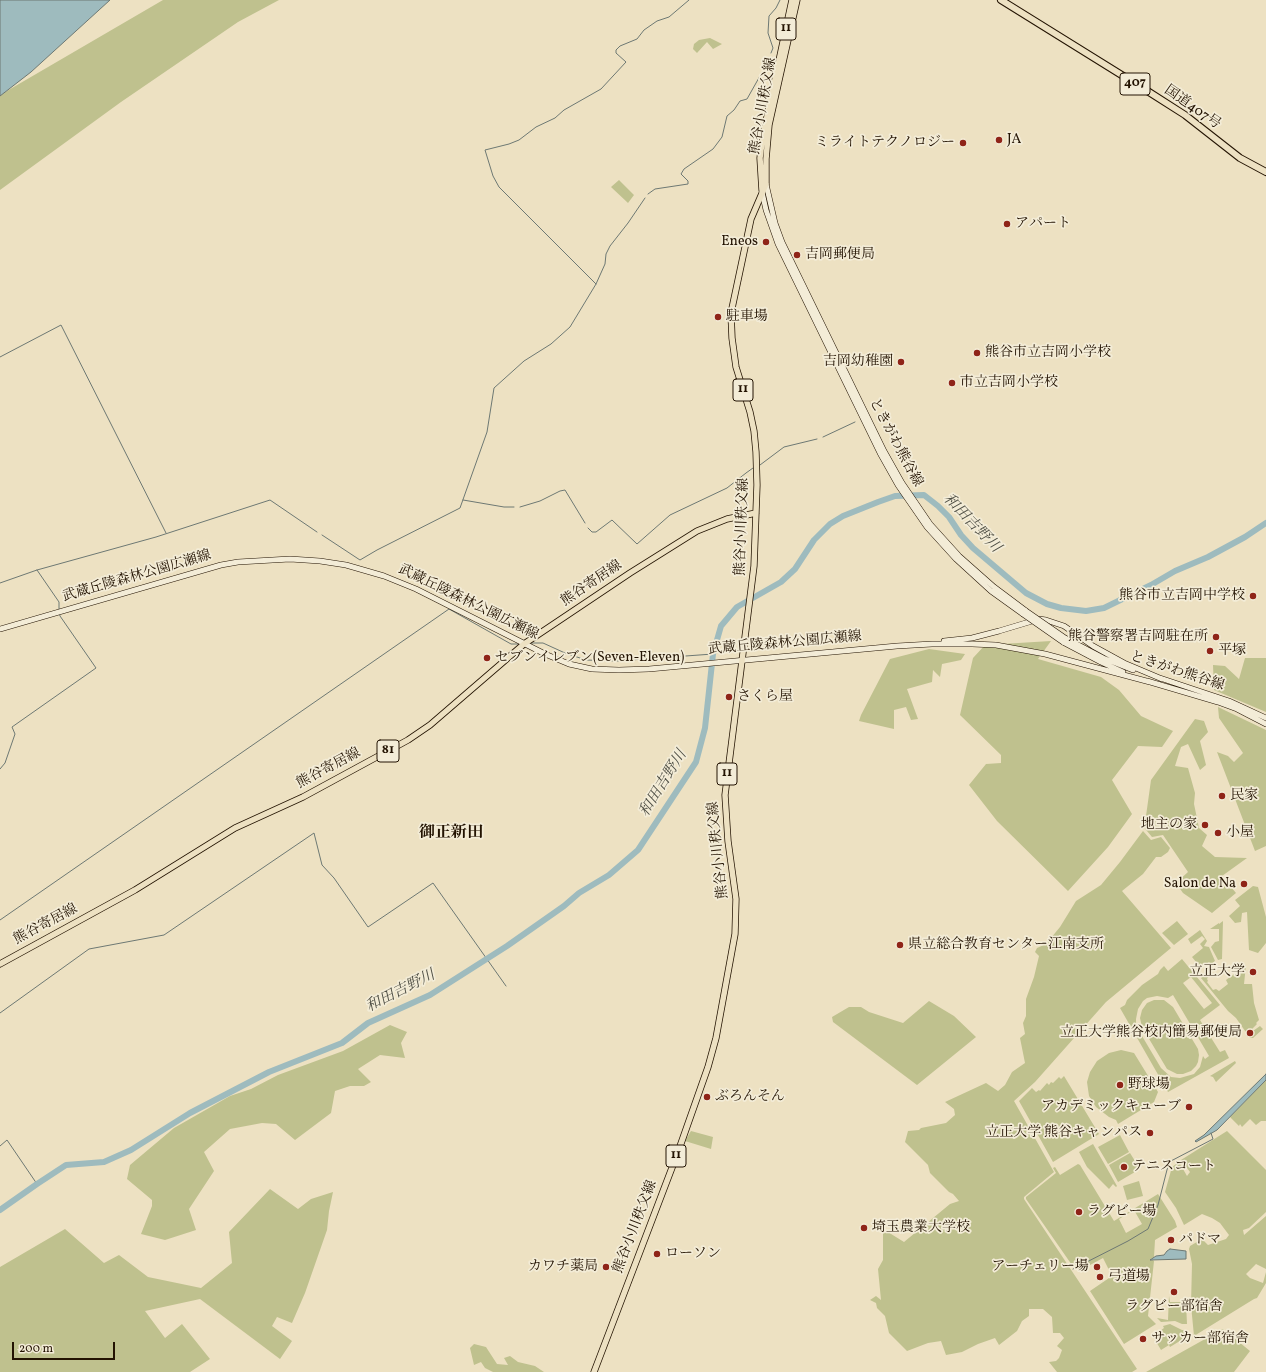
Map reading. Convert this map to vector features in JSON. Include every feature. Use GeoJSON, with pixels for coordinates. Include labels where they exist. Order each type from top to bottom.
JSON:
{"type":"FeatureCollection","features":[{"type":"Feature","properties":{"kind":"highway","name":"国道407号"},"geometry":{"type":"LineString","coordinates":[[1001,0],[1167,104],[1240,158],[1266,172]]}},
{"type":"Feature","properties":{"kind":"main road","name":"熊谷小川秩父線"},"geometry":{"type":"LineString","coordinates":[[762,192],[760,158],[763,135],[792,0]]}},
{"type":"Feature","properties":{"kind":"main road","name":"熊谷小川秩父線"},"geometry":{"type":"LineString","coordinates":[[594,1372],[678,1152],[708,1067],[716,1038],[736,925],[736,899],[728,841],[725,795],[755,559],[756,452],[750,412],[736,367],[731,313],[751,219],[766,184],[766,159],[769,125],[797,0]]}},
{"type":"Feature","properties":{"kind":"main road","name":"ときがわ熊谷線"},"geometry":{"type":"LineString","coordinates":[[766,184],[773,216],[782,242],[900,484]]}},
{"type":"Feature","properties":{"kind":"main road","name":"ときがわ熊谷線"},"geometry":{"type":"LineString","coordinates":[[762,192],[766,210],[778,244],[880,453],[916,509],[959,556],[1025,613],[1064,640],[1109,666],[1150,682],[1170,684],[1266,718]]}},
{"type":"Feature","properties":{"kind":"main road","name":"熊谷寄居線"},"geometry":{"type":"LineString","coordinates":[[0,964],[135,890],[235,828],[303,797],[408,740],[430,725],[522,643],[697,531],[727,519],[756,512]]}},
{"type":"Feature","properties":{"kind":"main road","name":"武蔵丘陵森林公園広瀬線"},"geometry":{"type":"LineString","coordinates":[[0,629],[221,565],[238,562],[290,559],[320,561],[346,565],[384,576],[416,589],[522,643],[559,660],[592,669],[649,669],[932,644],[999,632],[1039,619],[1064,626],[1117,660],[1162,679]]}},
{"type":"Feature","properties":{"kind":"main road","name":"ときがわ熊谷線"},"geometry":{"type":"LineString","coordinates":[[1064,640],[1113,663],[1162,679],[1170,684]]}},
{"type":"Feature","properties":{"kind":"main road","name":"武蔵丘陵森林公園広瀬線"},"geometry":{"type":"LineString","coordinates":[[932,644],[984,644],[1010,647],[1045,654],[1150,682]]}},
{"type":"Feature","properties":{"kind":"main road","name":"ときがわ熊谷線"},"geometry":{"type":"LineString","coordinates":[[1238,707],[1266,724]]}},
{"type":"Feature","properties":{"kind":"green space"},"geometry":{"type":"Polygon","coordinates":[[[163,0],[279,0],[238,22],[121,102],[0,190],[0,95],[163,0]]]}},
{"type":"Feature","properties":{"kind":"green space"},"geometry":{"type":"Polygon","coordinates":[[[710,38],[722,44],[713,49],[707,42],[697,53],[693,49],[694,44],[699,40],[710,38]]]}},
{"type":"Feature","properties":{"kind":"green space"},"geometry":{"type":"Polygon","coordinates":[[[619,180],[634,195],[628,203],[611,187],[619,180]]]}},
{"type":"Feature","properties":{"kind":"green space"},"geometry":{"type":"Polygon","coordinates":[[[1051,641],[1038,659],[1101,677],[1119,690],[1141,716],[1173,731],[1162,747],[1138,746],[1112,780],[1132,814],[1108,847],[1068,891],[997,821],[969,785],[986,764],[1001,763],[1001,755],[960,715],[973,658],[985,645],[1051,641]]]}},
{"type":"Feature","properties":{"kind":"green space"},"geometry":{"type":"Polygon","coordinates":[[[929,649],[965,654],[961,660],[942,664],[940,677],[933,670],[932,682],[907,689],[918,719],[911,720],[906,707],[894,710],[894,729],[859,721],[890,659],[929,649]]]}},
{"type":"Feature","properties":{"kind":"green space"},"geometry":{"type":"Polygon","coordinates":[[[1245,658],[1266,658],[1266,712],[1214,690],[1213,665],[1225,666],[1239,679],[1245,658]]]}},
{"type":"Feature","properties":{"kind":"green space"},"geometry":{"type":"Polygon","coordinates":[[[1218,707],[1266,730],[1266,846],[1255,851],[1217,752],[1228,756],[1234,762],[1243,753],[1219,718],[1218,707]]]}},
{"type":"Feature","properties":{"kind":"green space"},"geometry":{"type":"Polygon","coordinates":[[[1195,719],[1204,721],[1208,732],[1200,741],[1206,765],[1200,770],[1188,744],[1181,747],[1175,766],[1188,768],[1195,793],[1194,804],[1199,828],[1207,835],[1202,846],[1215,857],[1247,858],[1222,876],[1236,893],[1212,913],[1183,893],[1176,883],[1188,872],[1163,835],[1152,837],[1142,825],[1146,816],[1151,780],[1195,719]]]}},
{"type":"Feature","properties":{"kind":"green space"},"geometry":{"type":"Polygon","coordinates":[[[1143,831],[1151,840],[1161,837],[1170,848],[1168,852],[1161,857],[1156,857],[1143,874],[1122,891],[1171,948],[1106,1002],[1035,1082],[1014,1101],[1054,1172],[1024,1197],[1024,1199],[1137,1369],[1132,1372],[1057,1372],[1049,1362],[1056,1361],[1059,1358],[1062,1350],[1057,1346],[1064,1338],[1060,1333],[1053,1333],[1052,1317],[1043,1309],[1029,1309],[1029,1316],[1022,1321],[1017,1331],[999,1345],[995,1338],[962,1352],[946,1355],[941,1341],[928,1343],[907,1351],[889,1333],[885,1316],[877,1308],[876,1303],[870,1300],[876,1296],[881,1300],[878,1269],[883,1260],[883,1229],[904,1242],[950,1204],[959,1201],[930,1173],[928,1165],[905,1142],[908,1131],[919,1130],[921,1128],[946,1123],[955,1115],[954,1109],[945,1102],[986,1083],[998,1091],[1005,1085],[1012,1072],[1025,1063],[1020,1038],[1025,1034],[1023,1023],[1026,1016],[1026,999],[1034,977],[1039,956],[1035,952],[1037,948],[1046,944],[1060,927],[1076,901],[1101,885],[1143,831]]]}},
{"type":"Feature","properties":{"kind":"green space"},"geometry":{"type":"Polygon","coordinates":[[[1253,886],[1258,887],[1266,917],[1266,943],[1258,953],[1249,950],[1247,912],[1242,913],[1241,922],[1235,923],[1229,916],[1240,906],[1235,900],[1253,886]]]}},
{"type":"Feature","properties":{"kind":"green space"},"geometry":{"type":"Polygon","coordinates":[[[1177,921],[1188,934],[1174,945],[1162,933],[1177,921]]]}},
{"type":"Feature","properties":{"kind":"green space"},"geometry":{"type":"Polygon","coordinates":[[[1223,921],[1222,959],[1218,960],[1211,947],[1215,942],[1219,941],[1219,929],[1210,929],[1223,921]]]}},
{"type":"Feature","properties":{"kind":"green space"},"geometry":{"type":"Polygon","coordinates":[[[1200,930],[1207,941],[1204,946],[1209,947],[1215,961],[1211,964],[1209,962],[1201,968],[1192,957],[1203,948],[1200,944],[1205,939],[1202,936],[1191,944],[1188,939],[1200,930]]]}},
{"type":"Feature","properties":{"kind":"green space"},"geometry":{"type":"Polygon","coordinates":[[[1182,959],[1220,1005],[1200,1020],[1220,1052],[1225,1050],[1229,1058],[1168,1092],[1120,1008],[1125,1005],[1127,1000],[1142,985],[1158,974],[1164,966],[1168,971],[1182,959]],[[1191,977],[1183,983],[1204,1009],[1212,1003],[1191,977]],[[1173,995],[1168,998],[1157,996],[1147,998],[1143,1001],[1138,1009],[1136,1024],[1161,1068],[1171,1077],[1180,1078],[1194,1074],[1200,1067],[1203,1056],[1205,1059],[1209,1056],[1173,995]]]}},
{"type":"Feature","properties":{"kind":"green space"},"geometry":{"type":"Polygon","coordinates":[[[1246,965],[1244,984],[1252,984],[1254,1003],[1259,1020],[1251,1030],[1253,1031],[1260,1026],[1263,1029],[1253,1038],[1250,1038],[1236,1018],[1228,1011],[1201,978],[1206,973],[1208,977],[1207,982],[1213,990],[1216,989],[1219,991],[1228,984],[1226,980],[1246,965]]]}},
{"type":"Feature","properties":{"kind":"green space"},"geometry":{"type":"Polygon","coordinates":[[[1154,1000],[1164,1000],[1173,1007],[1198,1049],[1198,1062],[1191,1071],[1183,1074],[1177,1074],[1167,1069],[1142,1027],[1140,1018],[1142,1010],[1147,1003],[1154,1000]]]}},
{"type":"Feature","properties":{"kind":"green space"},"geometry":{"type":"Polygon","coordinates":[[[929,1001],[954,1016],[976,1037],[917,1085],[833,1022],[832,1017],[849,1007],[861,1007],[869,1012],[903,1023],[929,1001]]]}},
{"type":"Feature","properties":{"kind":"green space"},"geometry":{"type":"Polygon","coordinates":[[[390,1025],[407,1032],[401,1043],[405,1058],[380,1055],[358,1069],[371,1082],[364,1086],[350,1086],[335,1091],[331,1113],[295,1140],[276,1124],[262,1123],[230,1129],[204,1152],[214,1171],[189,1209],[196,1230],[165,1240],[141,1234],[152,1206],[152,1200],[127,1179],[130,1165],[174,1128],[230,1096],[251,1089],[278,1075],[343,1051],[390,1025]]]}},
{"type":"Feature","properties":{"kind":"green space","name":"野球場"},"geometry":{"type":"Polygon","coordinates":[[[1121,1050],[1134,1053],[1158,1092],[1154,1102],[1118,1124],[1116,1120],[1109,1117],[1096,1107],[1089,1096],[1087,1082],[1090,1072],[1097,1061],[1109,1053],[1121,1050]]]}},
{"type":"Feature","properties":{"kind":"green space"},"geometry":{"type":"Polygon","coordinates":[[[1235,1061],[1236,1063],[1216,1082],[1213,1077],[1210,1076],[1235,1061]]]}},
{"type":"Feature","properties":{"kind":"green space"},"geometry":{"type":"Polygon","coordinates":[[[1064,1076],[1099,1134],[1053,1162],[1019,1101],[1032,1088],[1036,1092],[1039,1090],[1040,1091],[1047,1083],[1049,1085],[1059,1077],[1061,1079],[1064,1076]]]}},
{"type":"Feature","properties":{"kind":"green space"},"geometry":{"type":"Polygon","coordinates":[[[1266,1080],[1266,1121],[1261,1121],[1256,1125],[1250,1119],[1242,1127],[1240,1124],[1239,1126],[1230,1117],[1266,1080]]]}},
{"type":"Feature","properties":{"kind":"green space"},"geometry":{"type":"Polygon","coordinates":[[[691,1131],[713,1137],[711,1149],[685,1141],[691,1131]]]}},
{"type":"Feature","properties":{"kind":"green space"},"geometry":{"type":"Polygon","coordinates":[[[1227,1131],[1266,1170],[1266,1212],[1249,1228],[1243,1230],[1244,1235],[1266,1216],[1266,1269],[1256,1264],[1246,1274],[1250,1278],[1263,1283],[1266,1272],[1266,1283],[1257,1298],[1194,1336],[1191,1305],[1192,1264],[1189,1249],[1190,1246],[1202,1239],[1208,1245],[1226,1239],[1229,1235],[1220,1223],[1202,1214],[1184,1225],[1176,1208],[1165,1192],[1172,1167],[1179,1162],[1187,1176],[1190,1172],[1181,1160],[1227,1131]]]}},
{"type":"Feature","properties":{"kind":"green space","name":"テニスコート"},"geometry":{"type":"Polygon","coordinates":[[[1120,1135],[1129,1152],[1108,1164],[1098,1147],[1120,1135]]]}},
{"type":"Feature","properties":{"kind":"green space"},"geometry":{"type":"Polygon","coordinates":[[[1093,1144],[1117,1186],[1116,1187],[1113,1184],[1109,1189],[1087,1167],[1079,1152],[1093,1144]]]}},
{"type":"Feature","properties":{"kind":"green space","name":"テニスコート"},"geometry":{"type":"Polygon","coordinates":[[[1130,1153],[1140,1169],[1118,1182],[1109,1165],[1130,1153]]]}},
{"type":"Feature","properties":{"kind":"green space"},"geometry":{"type":"Polygon","coordinates":[[[1078,1164],[1080,1165],[1114,1221],[1158,1194],[1175,1221],[1177,1227],[1155,1240],[1154,1257],[1151,1259],[1154,1261],[1148,1316],[1156,1324],[1124,1344],[1090,1291],[1112,1276],[1103,1258],[1079,1271],[1078,1266],[1074,1268],[1026,1199],[1026,1197],[1056,1173],[1053,1168],[1055,1167],[1060,1175],[1078,1164]],[[1134,1210],[1119,1219],[1126,1233],[1142,1224],[1134,1210]]]}},
{"type":"Feature","properties":{"kind":"green space"},"geometry":{"type":"Polygon","coordinates":[[[1139,1181],[1143,1196],[1127,1200],[1123,1186],[1139,1181]]]}},
{"type":"Feature","properties":{"kind":"green space"},"geometry":{"type":"Polygon","coordinates":[[[270,1189],[298,1209],[311,1199],[333,1192],[327,1230],[305,1293],[292,1323],[277,1317],[272,1326],[292,1341],[280,1359],[200,1299],[145,1311],[165,1338],[182,1324],[210,1359],[190,1372],[0,1372],[0,1267],[65,1229],[104,1263],[119,1255],[148,1277],[201,1288],[232,1263],[229,1232],[270,1189]]]}},
{"type":"Feature","properties":{"kind":"green space"},"geometry":{"type":"Polygon","coordinates":[[[1169,1296],[1170,1302],[1186,1302],[1187,1324],[1182,1324],[1175,1321],[1161,1322],[1157,1318],[1168,1320],[1169,1296]]]}},
{"type":"Feature","properties":{"kind":"green space"},"geometry":{"type":"Polygon","coordinates":[[[1170,1324],[1182,1330],[1188,1330],[1188,1336],[1170,1347],[1169,1345],[1161,1350],[1154,1338],[1161,1333],[1160,1331],[1164,1328],[1163,1326],[1170,1324]]]}},
{"type":"Feature","properties":{"kind":"green space"},"geometry":{"type":"Polygon","coordinates":[[[1223,1329],[1250,1351],[1234,1372],[1146,1372],[1223,1329]]]}},
{"type":"Feature","properties":{"kind":"green space"},"geometry":{"type":"Polygon","coordinates":[[[474,1344],[486,1347],[497,1364],[508,1365],[504,1358],[510,1356],[518,1362],[535,1366],[544,1372],[493,1372],[485,1368],[481,1362],[474,1365],[470,1348],[474,1344]]]}},
{"type":"Feature","properties":{"kind":"water"},"geometry":{"type":"Polygon","coordinates":[[[0,0],[110,0],[31,72],[0,96],[0,0]]]}},
{"type":"Feature","properties":{"kind":"water"},"geometry":{"type":"Polygon","coordinates":[[[1266,1074],[1266,1080],[1217,1130],[1196,1142],[1195,1141],[1204,1135],[1266,1074]]]}},
{"type":"Feature","properties":{"kind":"water"},"geometry":{"type":"Polygon","coordinates":[[[1170,1249],[1186,1251],[1186,1259],[1150,1260],[1156,1256],[1164,1255],[1170,1249]]]}},
{"type":"Feature","properties":{"kind":"waterway"},"geometry":{"type":"LineString","coordinates":[[596,284],[499,187],[493,176],[485,150],[519,140],[536,127],[555,118],[564,110],[601,89],[626,62],[616,53],[616,50],[620,46],[637,39],[644,30],[657,21],[669,17],[689,0]]}},
{"type":"Feature","properties":{"kind":"waterway"},"geometry":{"type":"LineString","coordinates":[[771,53],[773,48],[768,33],[769,16],[776,8],[780,0]]}},
{"type":"Feature","properties":{"kind":"waterway"},"geometry":{"type":"LineString","coordinates":[[648,194],[655,189],[688,184],[688,181],[681,174],[684,169],[713,149],[722,137],[727,116],[734,110],[740,101],[747,99],[769,60]]}},
{"type":"Feature","properties":{"kind":"waterway"},"geometry":{"type":"LineString","coordinates":[[322,535],[360,560],[460,508],[487,432],[494,388],[524,361],[551,344],[570,327],[596,284],[605,264],[606,254],[610,246],[645,198]]}},
{"type":"Feature","properties":{"kind":"waterway"},"geometry":{"type":"LineString","coordinates":[[0,357],[61,325],[166,533]]}},
{"type":"Feature","properties":{"kind":"waterway"},"geometry":{"type":"LineString","coordinates":[[823,437],[855,422]]}},
{"type":"Feature","properties":{"kind":"waterway"},"geometry":{"type":"LineString","coordinates":[[760,465],[784,447],[817,439]]}},
{"type":"Feature","properties":{"kind":"waterway"},"geometry":{"type":"LineString","coordinates":[[588,528],[592,532],[596,532],[612,520],[637,544],[670,515],[727,488],[753,468]]}},
{"type":"Feature","properties":{"kind":"waterway"},"geometry":{"type":"LineString","coordinates":[[520,507],[540,501],[565,490],[585,523]]}},
{"type":"Feature","properties":{"kind":"waterway","name":"和田吉野川"},"geometry":{"type":"LineString","coordinates":[[0,1210],[66,1165],[104,1162],[131,1150],[190,1113],[269,1072],[342,1043],[368,1023],[430,995],[507,946],[564,906],[579,893],[609,875],[638,850],[696,762],[705,728],[713,654],[721,626],[737,607],[781,582],[795,569],[814,540],[830,524],[843,516],[895,496],[924,495],[949,517],[961,535],[973,548],[1026,593],[1047,604],[1061,608],[1086,611],[1104,608],[1151,585],[1175,571],[1208,557],[1245,537],[1266,523]]}},
{"type":"Feature","properties":{"kind":"waterway"},"geometry":{"type":"LineString","coordinates":[[0,583],[37,570],[156,537],[270,500],[317,532]]}},
{"type":"Feature","properties":{"kind":"waterway"},"geometry":{"type":"LineString","coordinates":[[463,500],[504,507],[514,507]]}},
{"type":"Feature","properties":{"kind":"waterway"},"geometry":{"type":"LineString","coordinates":[[37,570],[59,602],[59,610]]}},
{"type":"Feature","properties":{"kind":"waterway"},"geometry":{"type":"LineString","coordinates":[[0,920],[449,609],[511,644],[519,644]]}},
{"type":"Feature","properties":{"kind":"waterway"},"geometry":{"type":"LineString","coordinates":[[0,769],[5,763],[15,734],[12,727],[96,668],[59,613]]}},
{"type":"Feature","properties":{"kind":"waterway"},"geometry":{"type":"LineString","coordinates":[[530,643],[543,643],[565,653],[586,660],[617,661],[713,654]]}},
{"type":"Feature","properties":{"kind":"waterway"},"geometry":{"type":"LineString","coordinates":[[0,1013],[89,949],[164,935],[314,833],[322,865],[334,878],[368,927],[433,883],[506,986]]}},
{"type":"Feature","properties":{"kind":"waterway"},"geometry":{"type":"LineString","coordinates":[[1073,1269],[1148,1229],[1158,1205],[1169,1162],[1213,1139],[1211,1133]]}},
{"type":"Feature","properties":{"kind":"waterway"},"geometry":{"type":"LineString","coordinates":[[0,1146],[7,1140],[37,1184]]}},
{"type":"Feature","properties":{"kind":"place","name":"JA"},"geometry":{"type":"Point","coordinates":[999,140]}},
{"type":"Feature","properties":{"kind":"place","name":"ミライトテクノロジー"},"geometry":{"type":"Point","coordinates":[963,143]}},
{"type":"Feature","properties":{"kind":"place","name":"アパート"},"geometry":{"type":"Point","coordinates":[1007,224]}},
{"type":"Feature","properties":{"kind":"place","name":"Eneos"},"geometry":{"type":"Point","coordinates":[766,242]}},
{"type":"Feature","properties":{"kind":"place","name":"吉岡郵便局"},"geometry":{"type":"Point","coordinates":[797,255]}},
{"type":"Feature","properties":{"kind":"place","name":"駐車場"},"geometry":{"type":"Point","coordinates":[718,317]}},
{"type":"Feature","properties":{"kind":"place","name":"熊谷市立吉岡小学校"},"geometry":{"type":"Point","coordinates":[977,353]}},
{"type":"Feature","properties":{"kind":"place","name":"吉岡幼稚園"},"geometry":{"type":"Point","coordinates":[901,362]}},
{"type":"Feature","properties":{"kind":"place","name":"市立吉岡小学校"},"geometry":{"type":"Point","coordinates":[952,383]}},
{"type":"Feature","properties":{"kind":"place","name":"熊谷市立吉岡中学校"},"geometry":{"type":"Point","coordinates":[1253,596]}},
{"type":"Feature","properties":{"kind":"place","name":"熊谷警察署吉岡駐在所"},"geometry":{"type":"Point","coordinates":[1216,637]}},
{"type":"Feature","properties":{"kind":"place","name":"平塚"},"geometry":{"type":"Point","coordinates":[1210,651]}},
{"type":"Feature","properties":{"kind":"place","name":"セブンイレブン(Seven-Eleven)"},"geometry":{"type":"Point","coordinates":[487,658]}},
{"type":"Feature","properties":{"kind":"place","name":"さくら屋"},"geometry":{"type":"Point","coordinates":[729,697]}},
{"type":"Feature","properties":{"kind":"place","name":"民家"},"geometry":{"type":"Point","coordinates":[1222,796]}},
{"type":"Feature","properties":{"kind":"place","name":"地主の家"},"geometry":{"type":"Point","coordinates":[1205,825]}},
{"type":"Feature","properties":{"kind":"place","name":"小屋"},"geometry":{"type":"Point","coordinates":[1218,833]}},
{"type":"Feature","properties":{"kind":"place","name":"Salon de Na"},"geometry":{"type":"Point","coordinates":[1244,884]}},
{"type":"Feature","properties":{"kind":"place","name":"県立総合教育センター江南支所"},"geometry":{"type":"Point","coordinates":[900,945]}},
{"type":"Feature","properties":{"kind":"place","name":"立正大学"},"geometry":{"type":"Point","coordinates":[1253,972]}},
{"type":"Feature","properties":{"kind":"place","name":"立正大学熊谷校内簡易郵便局"},"geometry":{"type":"Point","coordinates":[1250,1033]}},
{"type":"Feature","properties":{"kind":"place","name":"野球場"},"geometry":{"type":"Point","coordinates":[1120,1085]}},
{"type":"Feature","properties":{"kind":"place","name":"ぶろんそん"},"geometry":{"type":"Point","coordinates":[707,1097]}},
{"type":"Feature","properties":{"kind":"place","name":"アカデミックキューブ"},"geometry":{"type":"Point","coordinates":[1189,1107]}},
{"type":"Feature","properties":{"kind":"place","name":"立正大学 熊谷キャンパス"},"geometry":{"type":"Point","coordinates":[1150,1133]}},
{"type":"Feature","properties":{"kind":"place","name":"テニスコート"},"geometry":{"type":"Point","coordinates":[1124,1167]}},
{"type":"Feature","properties":{"kind":"place","name":"ラグビー場"},"geometry":{"type":"Point","coordinates":[1079,1212]}},
{"type":"Feature","properties":{"kind":"place","name":"埼玉農業大学校"},"geometry":{"type":"Point","coordinates":[864,1228]}},
{"type":"Feature","properties":{"kind":"place","name":"パドマ"},"geometry":{"type":"Point","coordinates":[1171,1240]}},
{"type":"Feature","properties":{"kind":"place","name":"ローソン"},"geometry":{"type":"Point","coordinates":[657,1254]}},
{"type":"Feature","properties":{"kind":"place","name":"カワチ薬局"},"geometry":{"type":"Point","coordinates":[606,1267]}},
{"type":"Feature","properties":{"kind":"place","name":"アーチェリー場"},"geometry":{"type":"Point","coordinates":[1097,1267]}},
{"type":"Feature","properties":{"kind":"place","name":"弓道場"},"geometry":{"type":"Point","coordinates":[1100,1277]}},
{"type":"Feature","properties":{"kind":"place","name":"ラグビー部宿舎"},"geometry":{"type":"Point","coordinates":[1174,1292]}},
{"type":"Feature","properties":{"kind":"place","name":"サッカー部宿舎"},"geometry":{"type":"Point","coordinates":[1143,1339]}},
{"type":"Feature","properties":{"kind":"district","name":"御正新田"},"geometry":{"type":"Point","coordinates":[451,834]}}]}
